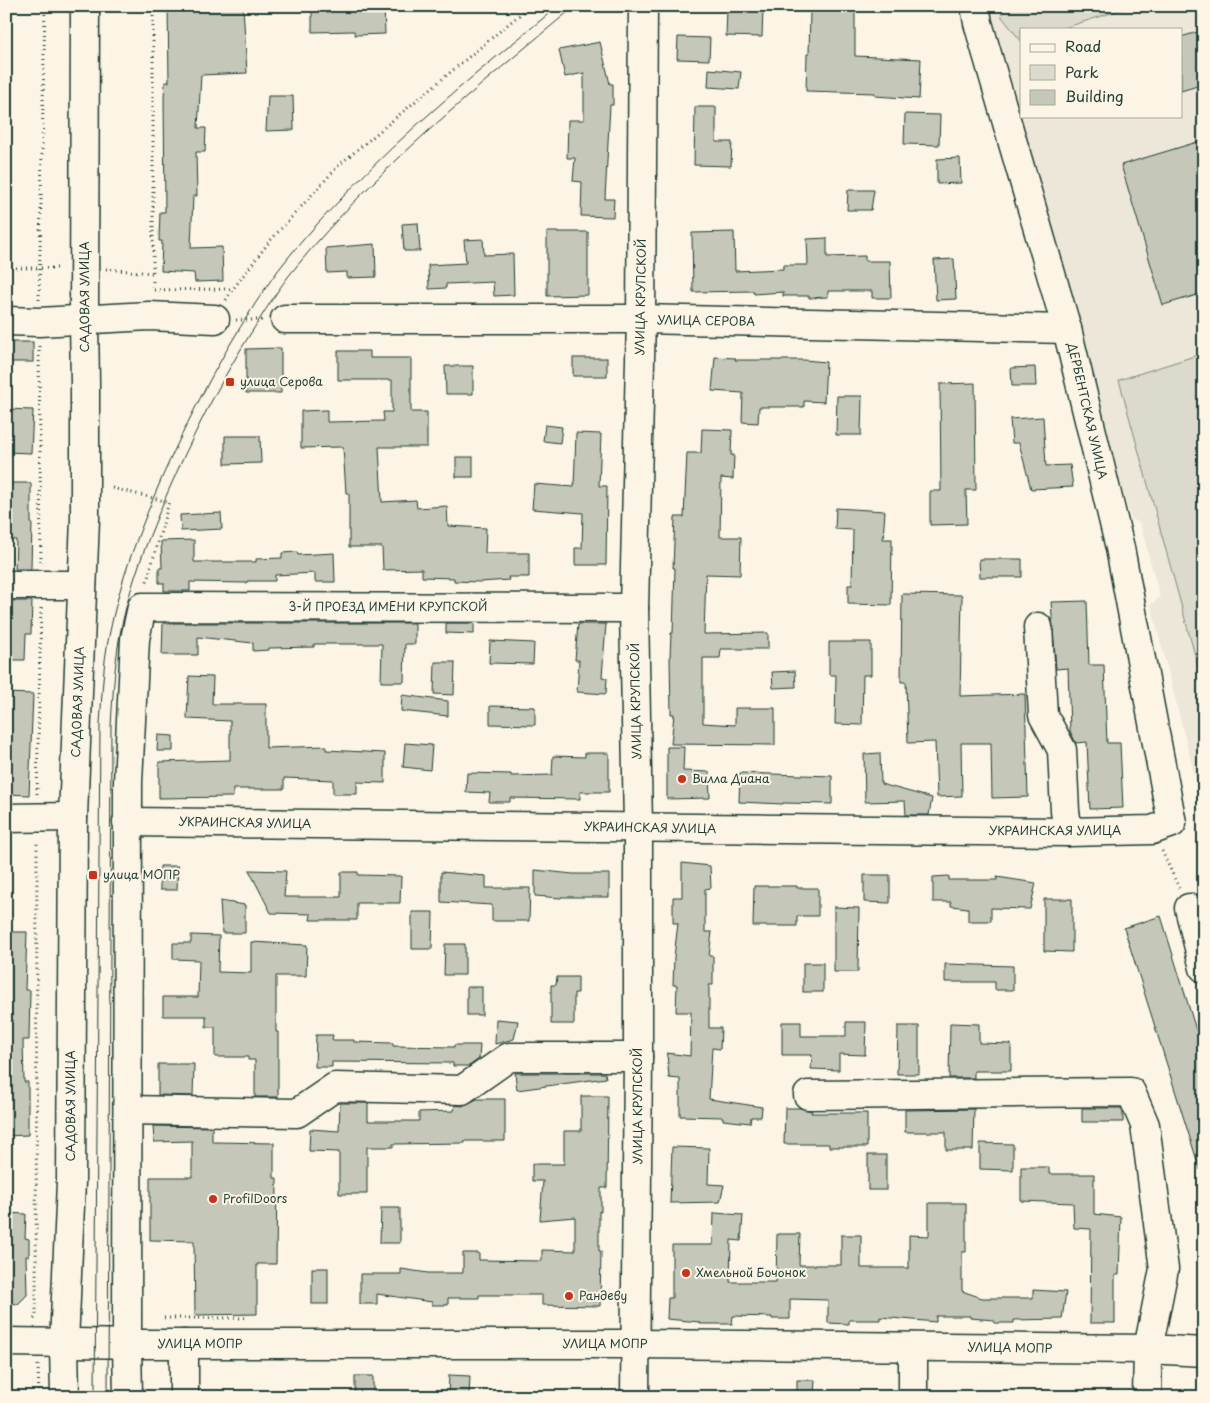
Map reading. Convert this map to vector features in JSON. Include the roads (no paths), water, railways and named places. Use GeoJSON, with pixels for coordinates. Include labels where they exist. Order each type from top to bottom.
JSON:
{"type":"FeatureCollection","features":[{"type":"Feature","properties":{"kind":"street","name":"САДОВАЯ УЛИЦА"},"geometry":{"type":"LineString","coordinates":[[64,1388],[64,1343],[71,1182],[73,817],[85,519],[85,6]]}},
{"type":"Feature","properties":{"kind":"street","name":"УЛИЦА КРУПСКОЙ"},"geometry":{"type":"LineString","coordinates":[[635,1397],[638,827],[634,608],[641,319],[643,6]]}},
{"type":"Feature","properties":{"kind":"street","name":"ДЕРБЕНТСКАЯ УЛИЦА"},"geometry":{"type":"LineString","coordinates":[[975,6],[978,23],[1067,329],[1120,548],[1162,826]]}},
{"type":"Feature","properties":{"kind":"street"},"geometry":{"type":"LineString","coordinates":[[6,321],[39,322],[149,316],[215,319]]}},
{"type":"Feature","properties":{"kind":"street","name":"УЛИЦА СЕРОВА"},"geometry":{"type":"LineString","coordinates":[[285,319],[641,319],[1067,329]]}},
{"type":"Feature","properties":{"kind":"street"},"geometry":{"type":"LineString","coordinates":[[6,584],[82,585]]}},
{"type":"Feature","properties":{"kind":"street","name":"3-Й ПРОЕЗД ИМЕНИ КРУПСКОЙ"},"geometry":{"type":"LineString","coordinates":[[127,822],[135,639],[142,607],[634,608]]}},
{"type":"Feature","properties":{"kind":"street"},"geometry":{"type":"LineString","coordinates":[[1038,627],[1043,715],[1062,750],[1068,832]]}},
{"type":"Feature","properties":{"kind":"street"},"geometry":{"type":"LineString","coordinates":[[6,818],[73,817]]}},
{"type":"Feature","properties":{"kind":"street"},"geometry":{"type":"LineString","coordinates":[[127,822],[128,1387]]}},
{"type":"Feature","properties":{"kind":"street","name":"УКРАИНСКАЯ УЛИЦА"},"geometry":{"type":"LineString","coordinates":[[127,822],[1068,832],[1162,826]]}},
{"type":"Feature","properties":{"kind":"street"},"geometry":{"type":"LineString","coordinates":[[1189,908],[1204,968]]}},
{"type":"Feature","properties":{"kind":"street"},"geometry":{"type":"LineString","coordinates":[[128,1110],[297,1113],[334,1087],[462,1090],[509,1057],[638,1057]]}},
{"type":"Feature","properties":{"kind":"street"},"geometry":{"type":"LineString","coordinates":[[808,1095],[1131,1092],[1145,1125],[1164,1269],[1148,1349],[1147,1397]]}},
{"type":"Feature","properties":{"kind":"street","name":"УЛИЦА МОПР"},"geometry":{"type":"LineString","coordinates":[[18,1343],[636,1344],[1148,1349],[1204,1352]]}},
{"type":"Feature","properties":{"kind":"street"},"geometry":{"type":"LineString","coordinates":[[184,1344],[184,1397]]}},
{"type":"Feature","properties":{"kind":"street"},"geometry":{"type":"LineString","coordinates":[[913,1347],[913,1397]]}},
{"type":"Feature","properties":{"kind":"tram line"},"geometry":{"type":"LineString","coordinates":[[95,1397],[100,724],[107,647],[125,573],[155,493],[187,423],[227,350],[271,280],[322,219],[391,148],[558,6]]}},
{"type":"Feature","properties":{"kind":"tram line"},"geometry":{"type":"LineString","coordinates":[[108,1397],[111,726],[120,636],[136,574],[147,542],[185,453],[237,355],[289,275],[360,196],[429,130],[575,6]]}},
{"type":"Feature","properties":{"kind":"place","name":"улица Серова"},"geometry":{"type":"Point","coordinates":[230,382]}},
{"type":"Feature","properties":{"kind":"place","name":"Вилла Диана"},"geometry":{"type":"Point","coordinates":[682,779]}},
{"type":"Feature","properties":{"kind":"place","name":"улица МОПР"},"geometry":{"type":"Point","coordinates":[93,875]}},
{"type":"Feature","properties":{"kind":"place","name":"ProfilDoors"},"geometry":{"type":"Point","coordinates":[213,1199]}},
{"type":"Feature","properties":{"kind":"place","name":"Хмельной Бочонок"},"geometry":{"type":"Point","coordinates":[686,1273]}},
{"type":"Feature","properties":{"kind":"place","name":"Рандеву"},"geometry":{"type":"Point","coordinates":[569,1296]}}]}
